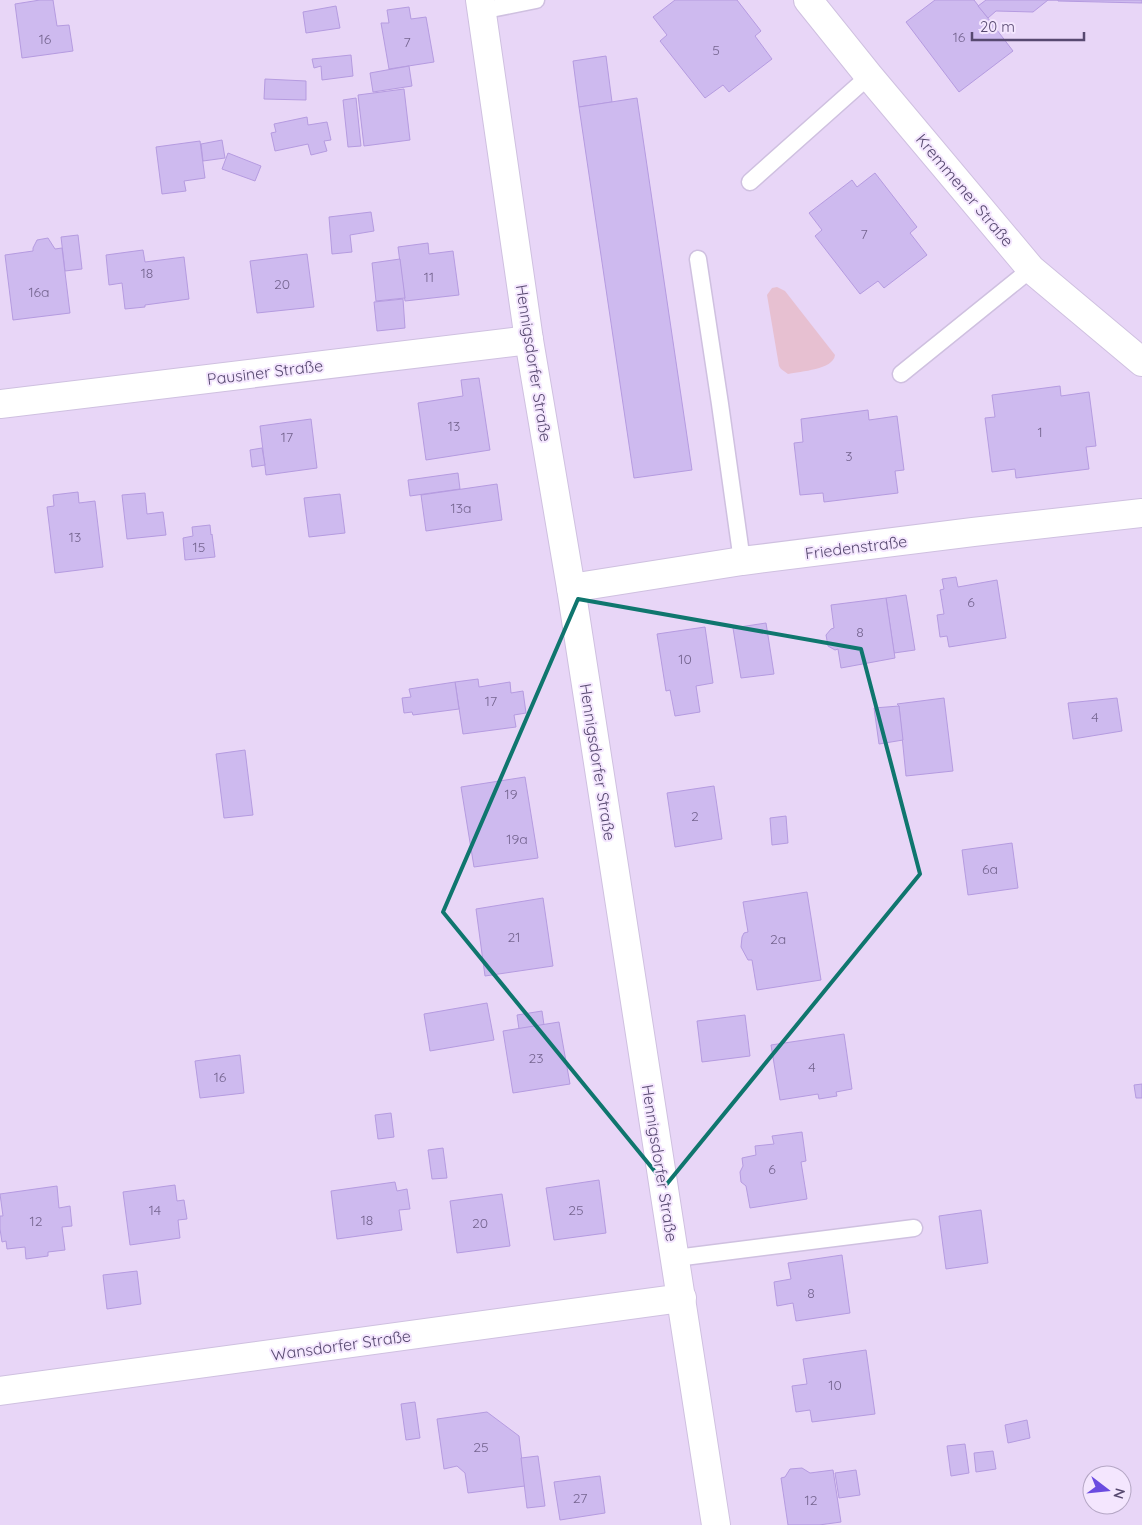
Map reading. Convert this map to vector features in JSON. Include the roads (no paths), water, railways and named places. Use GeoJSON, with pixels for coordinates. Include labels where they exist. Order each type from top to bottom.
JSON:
{"type":"FeatureCollection","features":[{"type":"Feature","properties":{"kind":"street","name":"Kremmener Straße"},"geometry":{"type":"LineString","coordinates":[[808,0],[869,76],[1031,269],[1142,362]]}},
{"type":"Feature","properties":{"kind":"street","name":"Hennigsdorfer Straße"},"geometry":{"type":"LineString","coordinates":[[481,5],[529,340],[571,588],[716,1525]]}},
{"type":"Feature","properties":{"kind":"street","name":"Pausiner Straße"},"geometry":{"type":"LineString","coordinates":[[0,404],[529,340]]}},
{"type":"Feature","properties":{"kind":"street","name":"Friedenstraße"},"geometry":{"type":"LineString","coordinates":[[571,588],[742,561],[982,530],[1142,513]]}},
{"type":"Feature","properties":{"kind":"street","name":"Wansdorfer Straße"},"geometry":{"type":"LineString","coordinates":[[0,1391],[682,1298]]}},
{"type":"Feature","properties":{"kind":"lane"},"geometry":{"type":"LineString","coordinates":[[481,5],[536,0]]}},
{"type":"Feature","properties":{"kind":"lane"},"geometry":{"type":"LineString","coordinates":[[750,182],[869,76]]}},
{"type":"Feature","properties":{"kind":"lane"},"geometry":{"type":"LineString","coordinates":[[698,259],[742,561]]}},
{"type":"Feature","properties":{"kind":"lane"},"geometry":{"type":"LineString","coordinates":[[901,374],[1031,269]]}},
{"type":"Feature","properties":{"kind":"lane"},"geometry":{"type":"LineString","coordinates":[[676,1258],[914,1228]]}}]}
